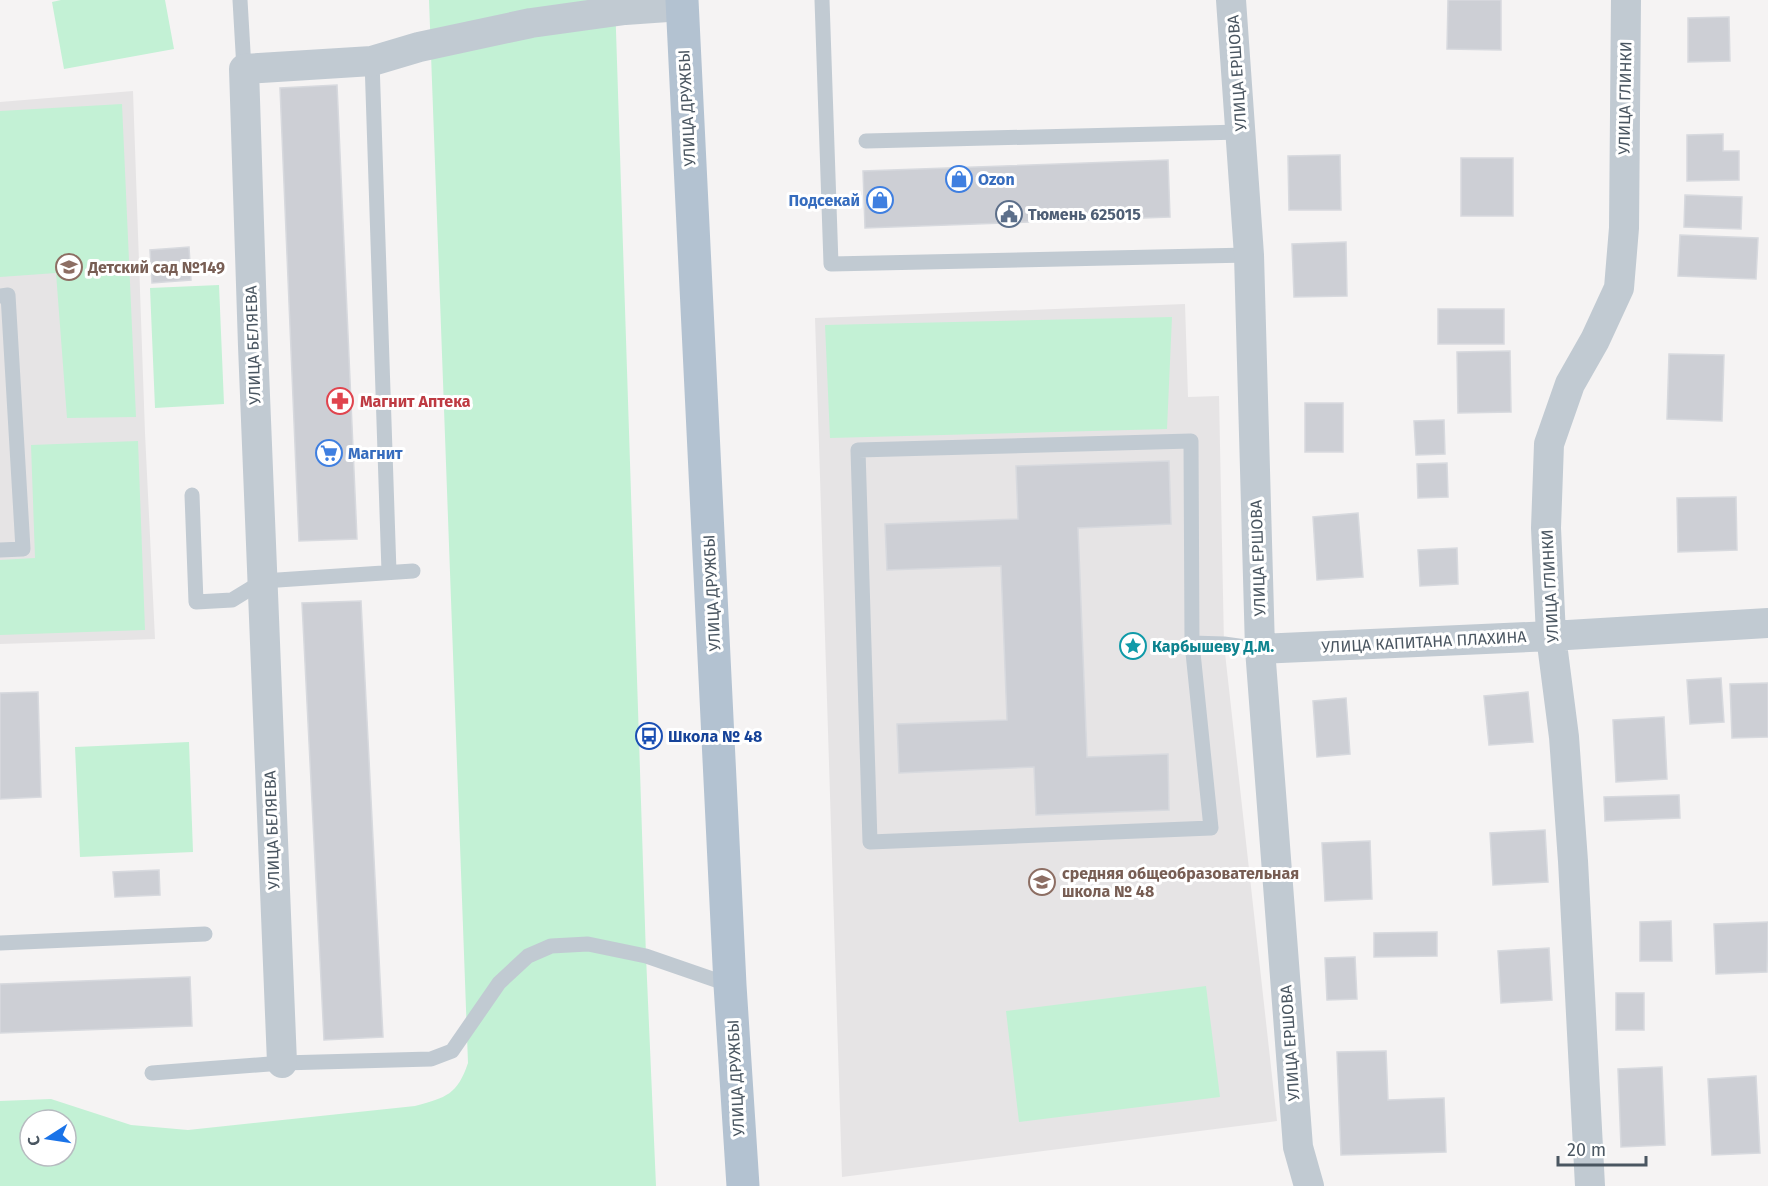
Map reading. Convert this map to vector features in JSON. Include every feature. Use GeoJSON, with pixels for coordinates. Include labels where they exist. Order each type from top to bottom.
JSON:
{"type":"FeatureCollection","features":[{"type":"Feature","properties":{"kind":"main road","name":"УЛИЦА ДРУЖБЫ"},"geometry":{"type":"LineString","coordinates":[[682,3],[730,985],[742,1186]]}},
{"type":"Feature","properties":{"kind":"street","name":"УЛИЦА ЕРШОВА"},"geometry":{"type":"LineString","coordinates":[[1231,0],[1249,255],[1260,649],[1298,1148],[1309,1186]]}},
{"type":"Feature","properties":{"kind":"street","name":"УЛИЦА ГЛИНКИ"},"geometry":{"type":"LineString","coordinates":[[1590,1186],[1572,850],[1564,736],[1551,636],[1546,528],[1549,444],[1570,384],[1595,340],[1619,288],[1624,228],[1626,0]]}},
{"type":"Feature","properties":{"kind":"street"},"geometry":{"type":"LineString","coordinates":[[244,69],[372,61],[418,47],[531,23],[682,3]]}},
{"type":"Feature","properties":{"kind":"street","name":"УЛИЦА БЕЛЯЕВА"},"geometry":{"type":"LineString","coordinates":[[244,69],[282,1064]]}},
{"type":"Feature","properties":{"kind":"street","name":"УЛИЦА КАПИТАНА ПЛАХИНА"},"geometry":{"type":"LineString","coordinates":[[1260,649],[1551,636],[1768,622]]}},
{"type":"Feature","properties":{"kind":"lane"},"geometry":{"type":"LineString","coordinates":[[240,0],[244,69]]}},
{"type":"Feature","properties":{"kind":"lane"},"geometry":{"type":"LineString","coordinates":[[822,0],[831,264],[1249,255]]}},
{"type":"Feature","properties":{"kind":"lane"},"geometry":{"type":"LineString","coordinates":[[372,61],[389,572]]}},
{"type":"Feature","properties":{"kind":"lane"},"geometry":{"type":"LineString","coordinates":[[866,141],[1241,132]]}},
{"type":"Feature","properties":{"kind":"lane"},"geometry":{"type":"LineString","coordinates":[[0,296],[8,295],[23,549],[0,550]]}},
{"type":"Feature","properties":{"kind":"lane"},"geometry":{"type":"LineString","coordinates":[[1191,441],[1192,643],[1211,828],[870,842],[858,450],[1191,441]]}},
{"type":"Feature","properties":{"kind":"lane"},"geometry":{"type":"LineString","coordinates":[[192,495],[196,602],[232,600],[263,581],[413,571]]}},
{"type":"Feature","properties":{"kind":"lane"},"geometry":{"type":"LineString","coordinates":[[1192,643],[1224,644],[1260,649]]}},
{"type":"Feature","properties":{"kind":"lane"},"geometry":{"type":"LineString","coordinates":[[0,943],[205,934]]}},
{"type":"Feature","properties":{"kind":"lane"},"geometry":{"type":"LineString","coordinates":[[152,1073],[282,1064],[431,1059],[452,1051],[499,983],[528,956],[551,946],[588,944],[646,956],[730,985]]}},
{"type":"Feature","properties":{"kind":"shaded area","name":"Детский сад №149"},"geometry":{"type":"Polygon","coordinates":[[[133,91],[155,639],[0,644],[0,102],[133,91]]]}},
{"type":"Feature","properties":{"kind":"shaded area","name":"средняя общеобразовательная школа № 48"},"geometry":{"type":"Polygon","coordinates":[[[1185,304],[1188,397],[1219,396],[1224,644],[1277,1121],[842,1177],[815,318],[1185,304]]]}},
{"type":"Feature","properties":{"kind":"green space"},"geometry":{"type":"Polygon","coordinates":[[[61,0],[165,0],[174,49],[64,69],[52,2],[61,0]]]}},
{"type":"Feature","properties":{"kind":"green space"},"geometry":{"type":"Polygon","coordinates":[[[429,0],[615,0],[646,956],[656,1186],[0,1186],[0,1101],[51,1099],[131,1125],[188,1130],[415,1106],[443,1097],[455,1088],[468,1063],[429,0]]]}},
{"type":"Feature","properties":{"kind":"green space"},"geometry":{"type":"Polygon","coordinates":[[[122,104],[136,417],[67,418],[56,273],[0,277],[0,111],[122,104]]]}},
{"type":"Feature","properties":{"kind":"green space"},"geometry":{"type":"Polygon","coordinates":[[[219,285],[224,404],[155,408],[150,288],[219,285]]]}},
{"type":"Feature","properties":{"kind":"green space"},"geometry":{"type":"Polygon","coordinates":[[[1172,317],[1167,429],[830,438],[825,325],[1172,317]]]}},
{"type":"Feature","properties":{"kind":"green space"},"geometry":{"type":"Polygon","coordinates":[[[138,441],[145,630],[0,635],[0,560],[35,558],[31,445],[138,441]]]}},
{"type":"Feature","properties":{"kind":"green space"},"geometry":{"type":"Polygon","coordinates":[[[189,742],[193,852],[80,857],[75,747],[189,742]]]}},
{"type":"Feature","properties":{"kind":"green space"},"geometry":{"type":"Polygon","coordinates":[[[1206,986],[1220,1097],[1019,1122],[1006,1011],[1206,986]]]}},
{"type":"Feature","properties":{"kind":"building"},"geometry":{"type":"Polygon","coordinates":[[[1448,0],[1501,0],[1501,50],[1447,49],[1448,0]]]}},
{"type":"Feature","properties":{"kind":"building"},"geometry":{"type":"Polygon","coordinates":[[[1729,17],[1730,61],[1688,62],[1688,18],[1729,17]]]}},
{"type":"Feature","properties":{"kind":"building"},"geometry":{"type":"Polygon","coordinates":[[[337,85],[357,539],[299,541],[280,88],[337,85]]]}},
{"type":"Feature","properties":{"kind":"building"},"geometry":{"type":"Polygon","coordinates":[[[1723,134],[1723,151],[1739,151],[1739,180],[1687,181],[1687,135],[1723,134]]]}},
{"type":"Feature","properties":{"kind":"building"},"geometry":{"type":"Polygon","coordinates":[[[1340,155],[1341,210],[1289,210],[1288,156],[1340,155]]]}},
{"type":"Feature","properties":{"kind":"building"},"geometry":{"type":"Polygon","coordinates":[[[1461,158],[1513,158],[1513,216],[1461,216],[1461,158]]]}},
{"type":"Feature","properties":{"kind":"building"},"geometry":{"type":"Polygon","coordinates":[[[1168,160],[1170,217],[865,228],[863,171],[1168,160]]]}},
{"type":"Feature","properties":{"kind":"building"},"geometry":{"type":"Polygon","coordinates":[[[1685,195],[1742,197],[1741,229],[1684,227],[1685,195]]]}},
{"type":"Feature","properties":{"kind":"building"},"geometry":{"type":"Polygon","coordinates":[[[1680,235],[1758,238],[1756,279],[1678,276],[1680,235]]]}},
{"type":"Feature","properties":{"kind":"building"},"geometry":{"type":"Polygon","coordinates":[[[1346,242],[1347,296],[1294,297],[1292,244],[1346,242]]]}},
{"type":"Feature","properties":{"kind":"building"},"geometry":{"type":"Polygon","coordinates":[[[189,247],[191,280],[152,283],[150,250],[189,247]]]}},
{"type":"Feature","properties":{"kind":"building"},"geometry":{"type":"Polygon","coordinates":[[[1438,309],[1504,309],[1504,344],[1438,344],[1438,309]]]}},
{"type":"Feature","properties":{"kind":"building"},"geometry":{"type":"Polygon","coordinates":[[[1510,351],[1511,412],[1458,413],[1457,352],[1510,351]]]}},
{"type":"Feature","properties":{"kind":"building"},"geometry":{"type":"Polygon","coordinates":[[[1669,354],[1724,355],[1722,421],[1667,419],[1669,354]]]}},
{"type":"Feature","properties":{"kind":"building"},"geometry":{"type":"Polygon","coordinates":[[[1305,403],[1343,403],[1343,452],[1305,452],[1305,403]]]}},
{"type":"Feature","properties":{"kind":"building"},"geometry":{"type":"Polygon","coordinates":[[[1444,420],[1445,454],[1416,455],[1414,421],[1444,420]]]}},
{"type":"Feature","properties":{"kind":"building"},"geometry":{"type":"Polygon","coordinates":[[[1169,461],[1171,524],[1078,528],[1087,757],[1168,754],[1169,810],[1036,815],[1034,767],[899,773],[897,724],[1007,720],[1001,566],[887,570],[885,524],[1018,519],[1016,466],[1169,461]]]}},
{"type":"Feature","properties":{"kind":"building"},"geometry":{"type":"Polygon","coordinates":[[[1447,463],[1448,497],[1418,498],[1417,464],[1447,463]]]}},
{"type":"Feature","properties":{"kind":"building"},"geometry":{"type":"Polygon","coordinates":[[[1736,497],[1737,550],[1678,552],[1677,498],[1736,497]]]}},
{"type":"Feature","properties":{"kind":"building"},"geometry":{"type":"Polygon","coordinates":[[[1358,513],[1363,577],[1317,580],[1313,517],[1358,513]]]}},
{"type":"Feature","properties":{"kind":"building"},"geometry":{"type":"Polygon","coordinates":[[[1457,548],[1458,584],[1420,586],[1418,550],[1457,548]]]}},
{"type":"Feature","properties":{"kind":"building"},"geometry":{"type":"Polygon","coordinates":[[[361,601],[383,1037],[324,1040],[302,603],[361,601]]]}},
{"type":"Feature","properties":{"kind":"building"},"geometry":{"type":"Polygon","coordinates":[[[1721,678],[1724,722],[1690,724],[1687,680],[1721,678]]]}},
{"type":"Feature","properties":{"kind":"building"},"geometry":{"type":"Polygon","coordinates":[[[1768,683],[1768,737],[1732,738],[1730,684],[1768,683]]]}},
{"type":"Feature","properties":{"kind":"building"},"geometry":{"type":"Polygon","coordinates":[[[38,692],[41,797],[0,799],[0,693],[38,692]]]}},
{"type":"Feature","properties":{"kind":"building"},"geometry":{"type":"Polygon","coordinates":[[[1528,692],[1533,742],[1489,745],[1484,696],[1528,692]]]}},
{"type":"Feature","properties":{"kind":"building"},"geometry":{"type":"Polygon","coordinates":[[[1346,698],[1350,754],[1317,757],[1313,701],[1346,698]]]}},
{"type":"Feature","properties":{"kind":"building"},"geometry":{"type":"Polygon","coordinates":[[[1664,717],[1667,779],[1616,782],[1613,720],[1664,717]]]}},
{"type":"Feature","properties":{"kind":"building"},"geometry":{"type":"Polygon","coordinates":[[[1679,795],[1680,818],[1605,821],[1604,797],[1679,795]]]}},
{"type":"Feature","properties":{"kind":"building"},"geometry":{"type":"Polygon","coordinates":[[[1545,830],[1548,882],[1493,885],[1490,833],[1545,830]]]}},
{"type":"Feature","properties":{"kind":"building"},"geometry":{"type":"Polygon","coordinates":[[[1370,841],[1372,899],[1325,901],[1322,843],[1370,841]]]}},
{"type":"Feature","properties":{"kind":"building"},"geometry":{"type":"Polygon","coordinates":[[[159,870],[160,895],[115,897],[113,872],[159,870]]]}},
{"type":"Feature","properties":{"kind":"building"},"geometry":{"type":"Polygon","coordinates":[[[1671,921],[1672,961],[1640,961],[1640,922],[1671,921]]]}},
{"type":"Feature","properties":{"kind":"building"},"geometry":{"type":"Polygon","coordinates":[[[1768,922],[1767,972],[1716,974],[1714,924],[1768,922]]]}},
{"type":"Feature","properties":{"kind":"building"},"geometry":{"type":"Polygon","coordinates":[[[1437,932],[1437,956],[1374,957],[1374,933],[1437,932]]]}},
{"type":"Feature","properties":{"kind":"building"},"geometry":{"type":"Polygon","coordinates":[[[1549,948],[1552,1000],[1501,1003],[1498,951],[1549,948]]]}},
{"type":"Feature","properties":{"kind":"building"},"geometry":{"type":"Polygon","coordinates":[[[1355,957],[1357,999],[1327,1000],[1325,958],[1355,957]]]}},
{"type":"Feature","properties":{"kind":"building"},"geometry":{"type":"Polygon","coordinates":[[[190,977],[192,1026],[0,1033],[0,984],[190,977]]]}},
{"type":"Feature","properties":{"kind":"building"},"geometry":{"type":"Polygon","coordinates":[[[1616,993],[1644,993],[1644,1030],[1616,1030],[1616,993]]]}},
{"type":"Feature","properties":{"kind":"building"},"geometry":{"type":"Polygon","coordinates":[[[1386,1051],[1388,1100],[1444,1098],[1446,1152],[1341,1155],[1337,1052],[1386,1051]]]}},
{"type":"Feature","properties":{"kind":"building"},"geometry":{"type":"Polygon","coordinates":[[[1662,1067],[1665,1145],[1621,1147],[1618,1069],[1662,1067]]]}},
{"type":"Feature","properties":{"kind":"building"},"geometry":{"type":"Polygon","coordinates":[[[1756,1076],[1760,1153],[1712,1155],[1708,1079],[1756,1076]]]}},
{"type":"Feature","properties":{"kind":"place","name":"Ozon"},"geometry":{"type":"Point","coordinates":[959,179]}},
{"type":"Feature","properties":{"kind":"place","name":"Подсекай"},"geometry":{"type":"Point","coordinates":[880,200]}},
{"type":"Feature","properties":{"kind":"place","name":"Тюмень 625015"},"geometry":{"type":"Point","coordinates":[1009,214]}},
{"type":"Feature","properties":{"kind":"place","name":"Детский сад №149"},"geometry":{"type":"Point","coordinates":[69,267]}},
{"type":"Feature","properties":{"kind":"place","name":"Магнит Аптека"},"geometry":{"type":"Point","coordinates":[340,401]}},
{"type":"Feature","properties":{"kind":"place","name":"Магнит"},"geometry":{"type":"Point","coordinates":[329,453]}},
{"type":"Feature","properties":{"kind":"place","name":"Карбышеву Д.М."},"geometry":{"type":"Point","coordinates":[1133,646]}},
{"type":"Feature","properties":{"kind":"place","name":"Школа № 48"},"geometry":{"type":"Point","coordinates":[649,736]}},
{"type":"Feature","properties":{"kind":"place","name":"средняя общеобразовательная школа № 48"},"geometry":{"type":"Point","coordinates":[1042,882]}}]}
